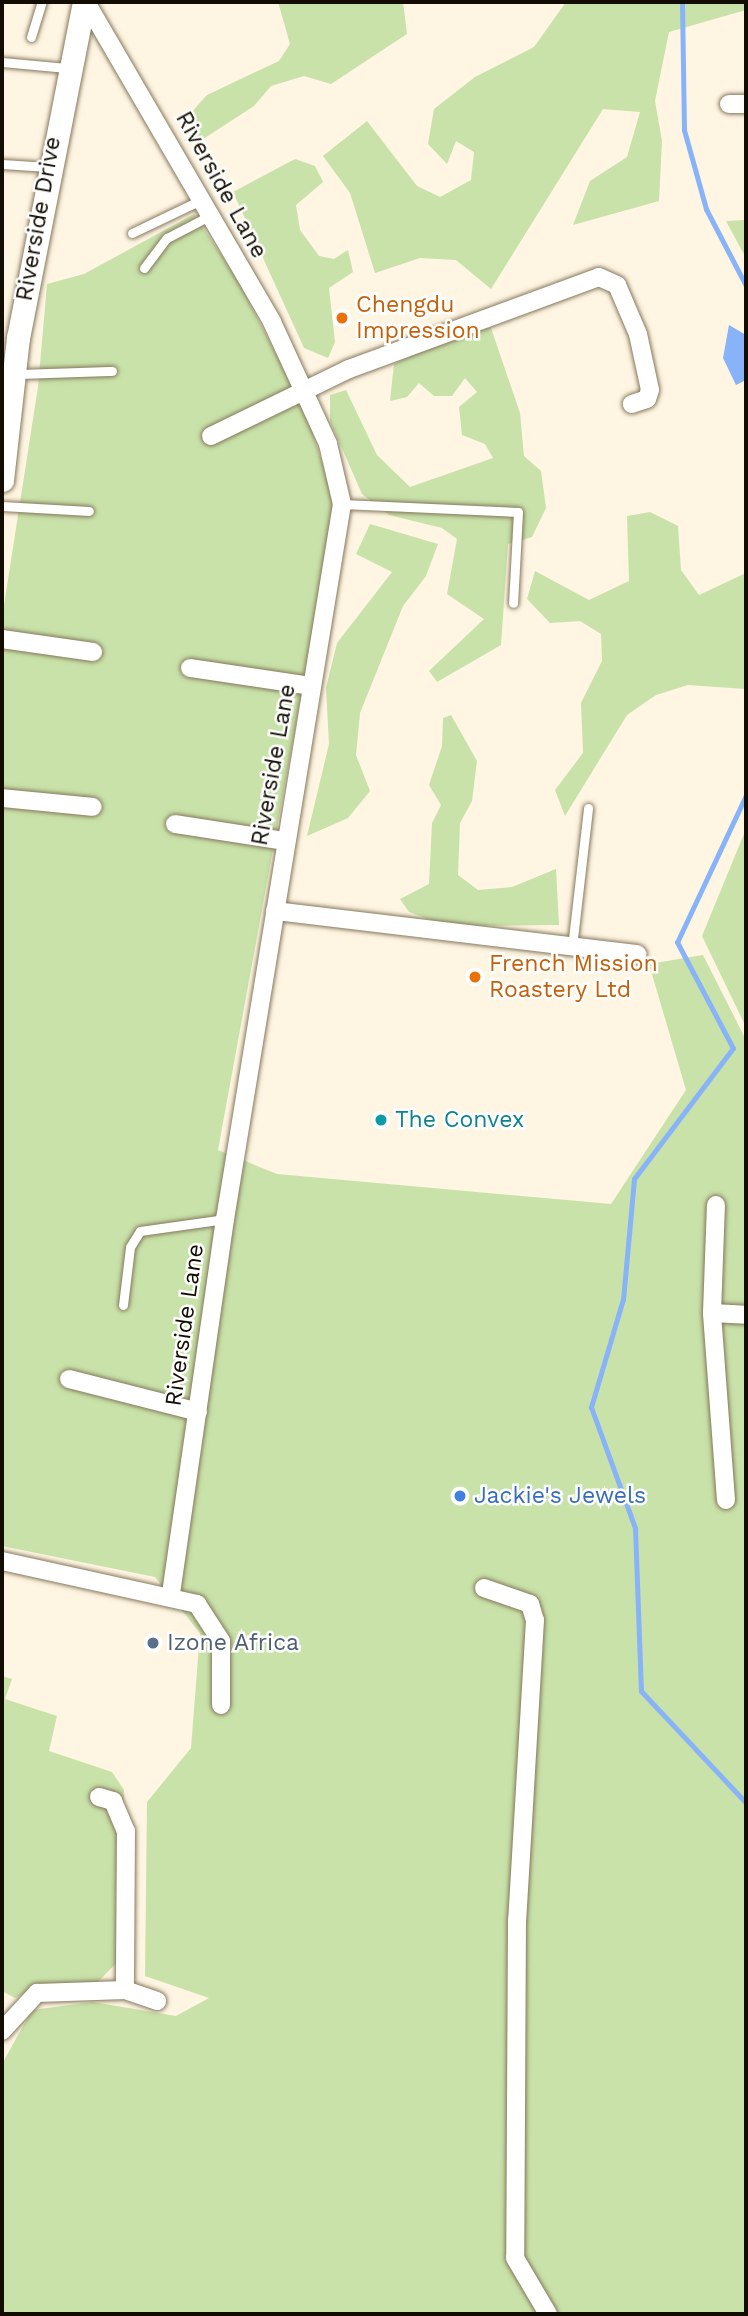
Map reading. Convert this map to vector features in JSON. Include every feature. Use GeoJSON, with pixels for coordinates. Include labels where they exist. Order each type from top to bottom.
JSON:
{"type":"FeatureCollection","features":[{"type":"Feature","properties":{"kind":"street","name":"Riverside Drive"},"geometry":{"type":"LineString","coordinates":[[2,480],[14,374],[10,337],[67,68],[85,2]]}},
{"type":"Feature","properties":{"kind":"street","name":"Riverside Lane"},"geometry":{"type":"LineString","coordinates":[[85,2],[205,208],[304,389],[328,444],[342,503],[225,1219],[171,1594]]}},
{"type":"Feature","properties":{"kind":"street"},"geometry":{"type":"LineString","coordinates":[[211,436],[304,389],[598,276],[617,285],[638,334],[650,390],[632,404]]}},
{"type":"Feature","properties":{"kind":"street"},"geometry":{"type":"LineString","coordinates":[[2,639],[93,652]]}},
{"type":"Feature","properties":{"kind":"street"},"geometry":{"type":"LineString","coordinates":[[190,668],[312,686]]}},
{"type":"Feature","properties":{"kind":"street"},"geometry":{"type":"LineString","coordinates":[[2,798],[93,807]]}},
{"type":"Feature","properties":{"kind":"street"},"geometry":{"type":"LineString","coordinates":[[175,824],[285,841]]}},
{"type":"Feature","properties":{"kind":"street"},"geometry":{"type":"LineString","coordinates":[[275,911],[637,954]]}},
{"type":"Feature","properties":{"kind":"street"},"geometry":{"type":"LineString","coordinates":[[716,1205],[712,1313],[726,1500]]}},
{"type":"Feature","properties":{"kind":"street"},"geometry":{"type":"LineString","coordinates":[[712,1313],[746,1315]]}},
{"type":"Feature","properties":{"kind":"street"},"geometry":{"type":"LineString","coordinates":[[69,1379],[198,1412]]}},
{"type":"Feature","properties":{"kind":"street"},"geometry":{"type":"LineString","coordinates":[[2,1561],[171,1594],[212,1619],[221,1641],[221,1705]]}},
{"type":"Feature","properties":{"kind":"street"},"geometry":{"type":"LineString","coordinates":[[484,1588],[522,1599],[535,1620],[517,1919],[515,2258],[548,2314]]}},
{"type":"Feature","properties":{"kind":"street"},"geometry":{"type":"LineString","coordinates":[[99,1797],[113,1801],[126,1831],[125,1990]]}},
{"type":"Feature","properties":{"kind":"street"},"geometry":{"type":"LineString","coordinates":[[2,2031],[37,1993],[125,1990],[157,2001]]}},
{"type":"Feature","properties":{"kind":"lane"},"geometry":{"type":"LineString","coordinates":[[31,37],[42,2]]}},
{"type":"Feature","properties":{"kind":"lane"},"geometry":{"type":"LineString","coordinates":[[2,62],[67,68]]}},
{"type":"Feature","properties":{"kind":"lane"},"geometry":{"type":"LineString","coordinates":[[2,164],[48,167]]}},
{"type":"Feature","properties":{"kind":"lane"},"geometry":{"type":"LineString","coordinates":[[132,233],[205,208]]}},
{"type":"Feature","properties":{"kind":"lane"},"geometry":{"type":"LineString","coordinates":[[144,268],[167,238],[205,208]]}},
{"type":"Feature","properties":{"kind":"lane"},"geometry":{"type":"LineString","coordinates":[[14,374],[112,371]]}},
{"type":"Feature","properties":{"kind":"lane"},"geometry":{"type":"LineString","coordinates":[[342,503],[517,513],[513,603]]}},
{"type":"Feature","properties":{"kind":"lane"},"geometry":{"type":"LineString","coordinates":[[2,506],[89,511]]}},
{"type":"Feature","properties":{"kind":"lane"},"geometry":{"type":"LineString","coordinates":[[572,947],[588,808]]}},
{"type":"Feature","properties":{"kind":"lane"},"geometry":{"type":"LineString","coordinates":[[122,1305],[130,1247],[140,1231],[225,1219]]}},
{"type":"Feature","properties":{"kind":"green space"},"geometry":{"type":"Polygon","coordinates":[[[278,2],[403,2],[407,34],[331,84],[304,76],[271,86],[254,106],[197,143],[189,115],[207,95],[279,61],[290,44],[278,2]]]}},
{"type":"Feature","properties":{"kind":"green space"},"geometry":{"type":"Polygon","coordinates":[[[566,2],[746,2],[746,10],[669,32],[655,101],[662,141],[659,201],[573,225],[590,181],[627,157],[640,112],[603,109],[491,289],[456,260],[420,258],[375,273],[350,193],[323,156],[367,121],[417,186],[440,197],[471,180],[474,152],[456,141],[447,164],[428,144],[434,109],[475,77],[534,47],[566,2]]]}},
{"type":"Feature","properties":{"kind":"green space"},"geometry":{"type":"Polygon","coordinates":[[[295,159],[315,166],[323,182],[296,205],[300,230],[319,256],[334,259],[348,250],[353,272],[329,288],[335,342],[328,358],[304,348],[233,192],[295,159]]]}},
{"type":"Feature","properties":{"kind":"green space"},"geometry":{"type":"Polygon","coordinates":[[[194,214],[236,277],[305,410],[336,505],[218,1150],[277,1174],[611,1204],[686,1090],[649,964],[703,955],[746,1040],[746,2314],[2,2314],[2,2064],[32,2010],[93,2002],[176,2016],[209,1998],[145,1976],[147,1802],[191,1748],[200,1633],[155,1577],[2,1546],[2,618],[38,387],[47,284],[84,274],[194,214]]]}},
{"type":"Feature","properties":{"kind":"green space"},"geometry":{"type":"Polygon","coordinates":[[[746,220],[746,258],[726,221],[746,220]]]}},
{"type":"Feature","properties":{"kind":"green space"},"geometry":{"type":"Polygon","coordinates":[[[472,327],[491,328],[520,413],[524,456],[541,471],[546,508],[532,537],[508,544],[501,645],[437,682],[429,671],[484,619],[447,594],[457,539],[442,528],[389,515],[362,494],[330,421],[330,395],[346,390],[377,455],[410,487],[493,458],[485,444],[462,435],[459,407],[477,392],[465,378],[452,396],[434,396],[419,383],[407,397],[390,401],[394,364],[472,327]]]}},
{"type":"Feature","properties":{"kind":"green space"},"geometry":{"type":"Polygon","coordinates":[[[650,512],[678,526],[681,570],[699,595],[746,573],[746,689],[688,685],[656,695],[627,715],[565,816],[555,790],[583,753],[581,703],[602,661],[601,634],[580,621],[550,623],[527,599],[535,571],[589,600],[629,581],[627,516],[650,512]]]}},
{"type":"Feature","properties":{"kind":"green space"},"geometry":{"type":"Polygon","coordinates":[[[370,524],[438,544],[426,576],[403,606],[360,713],[356,755],[370,791],[348,818],[307,836],[329,744],[326,688],[337,643],[392,572],[356,554],[370,524]]]}},
{"type":"Feature","properties":{"kind":"green space"},"geometry":{"type":"Polygon","coordinates":[[[451,715],[477,761],[472,801],[460,823],[458,875],[478,890],[512,887],[556,869],[559,925],[447,926],[409,912],[400,899],[429,884],[432,823],[441,805],[429,785],[442,746],[443,718],[451,715]]]}},
{"type":"Feature","properties":{"kind":"green space"},"geometry":{"type":"Polygon","coordinates":[[[746,829],[746,1027],[702,936],[746,829]]]}},
{"type":"Feature","properties":{"kind":"green space"},"geometry":{"type":"Polygon","coordinates":[[[2,1676],[12,1679],[5,1699],[57,1716],[49,1751],[112,1772],[124,1790],[121,1958],[95,1985],[39,1986],[15,1998],[2,1991],[2,1676]]]}},
{"type":"Feature","properties":{"kind":"water"},"geometry":{"type":"Polygon","coordinates":[[[729,325],[746,335],[746,380],[736,385],[723,358],[729,325]]]}},
{"type":"Feature","properties":{"kind":"waterway"},"geometry":{"type":"LineString","coordinates":[[682,2],[684,130],[706,209],[746,286]]}},
{"type":"Feature","properties":{"kind":"waterway"},"geometry":{"type":"LineString","coordinates":[[746,795],[677,942],[733,1048],[634,1179],[623,1299],[591,1407],[635,1528],[641,1691],[746,1803]]}},
{"type":"Feature","properties":{"kind":"place","name":"Chengdu Impression"},"geometry":{"type":"Point","coordinates":[342,318]}},
{"type":"Feature","properties":{"kind":"place","name":"French Mission Roastery Ltd"},"geometry":{"type":"Point","coordinates":[475,977]}},
{"type":"Feature","properties":{"kind":"place","name":"The Convex"},"geometry":{"type":"Point","coordinates":[381,1120]}},
{"type":"Feature","properties":{"kind":"place","name":"Jackie's Jewels"},"geometry":{"type":"Point","coordinates":[460,1496]}},
{"type":"Feature","properties":{"kind":"place","name":"Izone Africa"},"geometry":{"type":"Point","coordinates":[153,1643]}}]}
